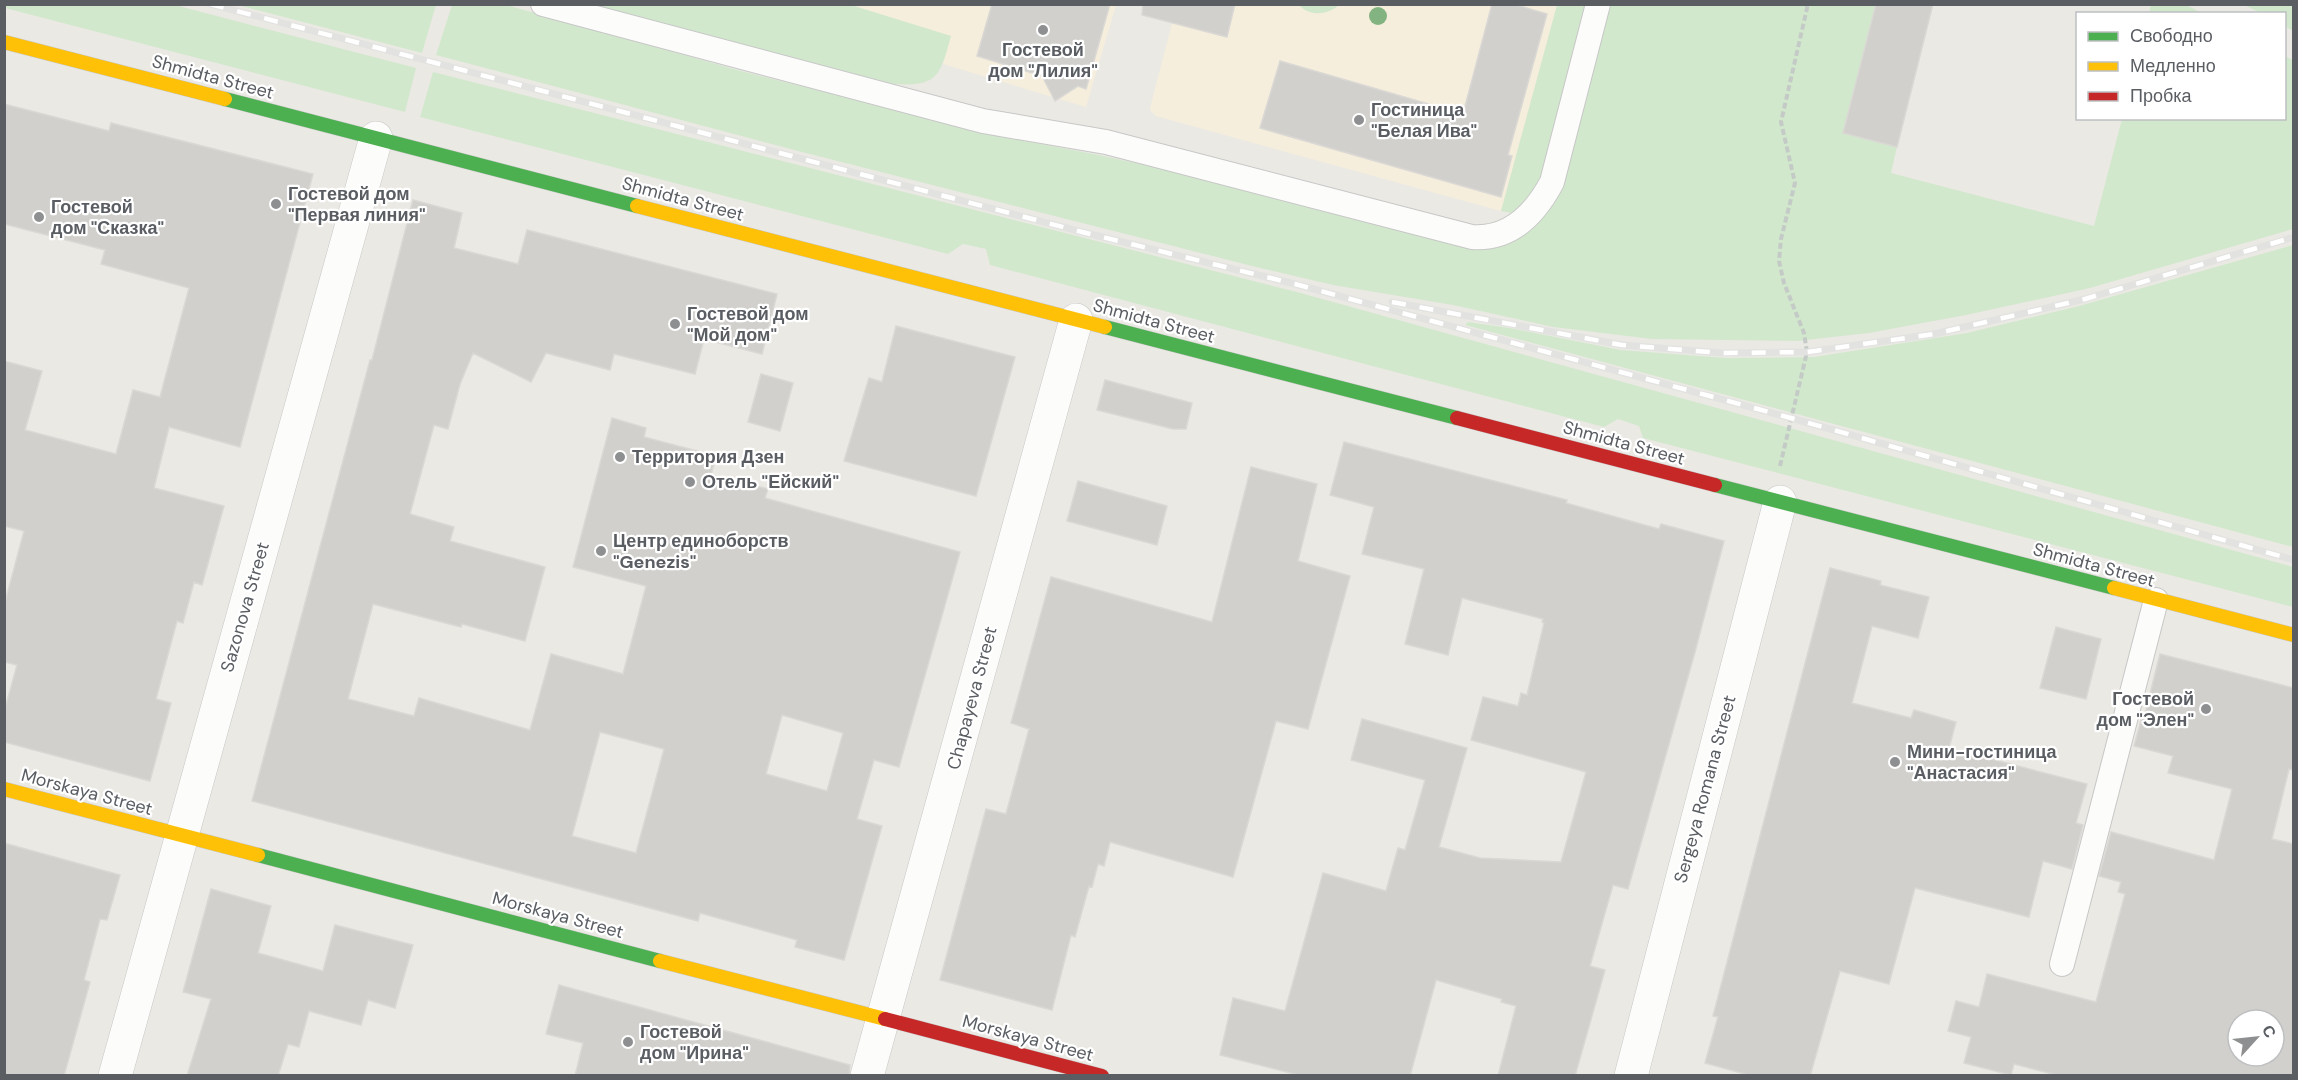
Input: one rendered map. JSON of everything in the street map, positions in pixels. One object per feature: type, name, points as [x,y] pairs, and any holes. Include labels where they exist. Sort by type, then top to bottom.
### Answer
[{"type":"street","name":"Shmidta Street","points":[[4,42],[2294,635]]},
{"type":"street","name":"Sazonova Street","points":[[115,1076],[376,138]]},
{"type":"street","name":"Chapayeva Street","points":[[867,1076],[1076,320]]},
{"type":"street","name":"Sergeya Romana Street","points":[[1631,1076],[1780,502]]},
{"type":"street","name":"Morskaya Street","points":[[4,789],[1102,1076]]},
{"type":"lane","points":[[543,4],[983,121],[1106,142],[1472,237],[1486,238],[1514,228],[1531,214],[1552,182],[1598,4]]},
{"type":"lane","points":[[2062,964],[2157,600]]},
{"type":"path","points":[[1780,468],[1807,352],[1804,333],[1785,284],[1779,261],[1781,239],[1795,183],[1781,122],[1808,4]]},
{"type":"shaded area","points":[[851,5],[1116,5],[1086,107],[943,64],[951,36]]},
{"type":"shaded area","points":[[1177,5],[1557,5],[1501,211],[1156,116],[1150,110],[1151,104]]},
{"type":"green space","points":[[2151,4],[2186,5],[2200,12],[2149,12]]},
{"type":"green space","points":[[4,5],[175,5],[416,68],[405,112],[5,8]]},
{"type":"green space","points":[[238,5],[436,5],[422,53]]},
{"type":"green space","points":[[452,5],[506,5],[741,71],[999,136],[1099,155],[1272,193],[1460,242],[1523,228],[1606,5],[1876,5],[1897,147],[1891,173],[2094,226],[2122,120],[2286,120],[2286,56],[2293,60],[2293,229],[2090,288],[1869,333],[1797,341],[1652,339],[1553,327],[1453,305],[1333,285],[802,152],[436,55]]},
{"type":"green space","points":[[590,5],[851,5],[951,36],[944,60],[935,76],[920,83],[894,84]]},
{"type":"green space","points":[[1299,5],[1339,5],[1324,13],[1314,13]]},
{"type":"green space","points":[[1557,5],[1588,5],[1545,184],[1517,214],[1501,211]]},
{"type":"green space","points":[[2244,5],[2293,5],[2293,31],[2286,27],[2286,12],[2259,12]]},
{"type":"green space","points":[[433,72],[1297,292],[2293,567],[2293,607],[1643,438],[1639,426],[1618,419],[1604,427],[990,265],[986,249],[963,244],[948,254],[420,117]]},
{"type":"green space","points":[[2293,245],[2293,547],[1465,325],[1468,322],[1510,328],[1621,350],[1726,358],[1814,357],[1967,333],[2079,306]]},
{"type":"building","name":"Гостевой дом \"Лилия\"","points":[[992,4],[1110,4],[1086,89],[1078,86],[1055,101],[1042,76],[977,56]]},
{"type":"building","points":[[1143,4],[1235,4],[1227,37],[1142,15]]},
{"type":"building","points":[[1492,4],[1513,4],[1547,14],[1508,155],[1512,156],[1501,197],[1260,128],[1280,61],[1463,114]]},
{"type":"building","points":[[1876,4],[1933,4],[1897,147],[1843,133]]},
{"type":"building","points":[[4,104],[109,131],[111,123],[313,174],[240,447],[169,427],[154,488],[224,506],[202,585],[194,582],[183,623],[177,621],[156,699],[171,703],[150,781],[4,742],[4,712],[17,665],[4,662],[4,606],[24,531],[4,526],[4,361],[42,371],[25,430],[116,454],[133,390],[160,397],[189,288],[101,264],[105,250],[4,224]]},
{"type":"building","points":[[413,200],[462,213],[454,248],[518,264],[527,230],[777,294],[762,354],[704,339],[695,374],[614,354],[610,370],[546,353],[531,382],[473,353],[460,384],[448,429],[434,425],[410,514],[454,527],[450,541],[545,567],[525,641],[373,604],[348,699],[414,716],[419,698],[530,730],[551,654],[623,674],[646,586],[573,567],[612,418],[646,428],[644,437],[716,456],[711,475],[768,489],[765,498],[960,552],[899,767],[874,760],[857,819],[882,826],[844,960],[795,947],[797,940],[700,913],[698,921],[252,801],[370,360],[372,360]],"holes":[[[782,715],[843,733],[827,791],[766,774]],[[600,732],[664,749],[636,853],[572,836]]]},
{"type":"building","points":[[896,326],[1015,357],[976,496],[844,461],[869,378],[882,382]]},
{"type":"building","points":[[761,374],[793,383],[780,431],[748,422]]},
{"type":"building","points":[[1105,380],[1192,403],[1186,429],[1173,429],[1097,410]]},
{"type":"building","points":[[1344,442],[1567,500],[1566,503],[1659,529],[1661,524],[1724,541],[1628,889],[1613,885],[1590,966],[1605,970],[1575,1076],[1498,1076],[1516,1006],[1501,1002],[1502,999],[1436,980],[1410,1076],[1302,1076],[1220,1055],[1233,998],[1285,1011],[1323,873],[1386,891],[1398,848],[1405,850],[1425,780],[1351,760],[1362,719],[1467,748],[1439,847],[1480,858],[1561,862],[1586,772],[1471,740],[1483,697],[1518,706],[1521,693],[1527,695],[1544,623],[1543,619],[1462,598],[1448,655],[1405,644],[1424,569],[1362,554],[1374,507],[1330,495]]},
{"type":"building","points":[[1251,467],[1317,484],[1298,561],[1350,576],[1308,729],[1276,721],[1233,877],[1110,842],[1104,866],[1098,864],[1092,887],[1089,886],[1075,937],[1071,935],[1052,1010],[940,980],[986,809],[1006,814],[1029,729],[1011,723],[1051,577],[1212,622]]},
{"type":"building","points":[[1078,481],[1167,506],[1157,545],[1067,521]]},
{"type":"building","points":[[1830,568],[1881,581],[1880,585],[1929,597],[1918,638],[1872,626],[1852,703],[1911,718],[1914,710],[1956,722],[1949,748],[2087,784],[2076,823],[2083,825],[2072,869],[2043,861],[2029,917],[1915,888],[1889,984],[1840,971],[1810,1076],[1752,1076],[1705,1063],[1718,1017],[1713,1016]]},
{"type":"building","points":[[2056,627],[2101,639],[2086,699],[2040,688]]},
{"type":"building","points":[[2160,654],[2294,688],[2294,770],[2289,769],[2272,839],[2294,844],[2294,1076],[2060,1076],[2014,1064],[2011,1075],[1964,1063],[1971,1037],[1948,1031],[1956,1001],[1979,1007],[1987,974],[2096,1002],[2125,894],[2118,892],[2121,882],[2099,876],[2111,832],[2214,860],[2232,789],[2168,773],[2173,756],[2134,746],[2142,717],[2144,718]]},
{"type":"building","points":[[4,843],[120,875],[107,920],[100,919],[84,980],[90,982],[64,1076],[4,1076]]},
{"type":"building","points":[[211,889],[271,906],[258,953],[323,971],[335,925],[413,945],[395,1008],[368,1000],[361,1025],[309,1011],[299,1047],[288,1044],[278,1076],[187,1076],[211,999],[183,992]]},
{"type":"building","points":[[559,985],[850,1065],[849,1076],[575,1076],[583,1043],[546,1034]]},
{"type":"railway","points":[[210,4],[1082,232],[1295,284],[1791,418],[2294,560]]},
{"type":"railway","points":[[1392,302],[1622,345],[1722,353],[1807,352],[1934,334],[2085,299],[2294,237]]},
{"type":"traffic: fast","points":[[225,99],[637,206]]},
{"type":"traffic: fast","points":[[1105,327],[1457,418]]},
{"type":"traffic: fast","points":[[1715,485],[2114,588]]},
{"type":"traffic: fast","points":[[258,855],[660,961]]},
{"type":"traffic: slow","points":[[4,42],[225,99]]},
{"type":"traffic: slow","points":[[637,206],[1105,327]]},
{"type":"traffic: slow","points":[[2114,588],[2294,635]]},
{"type":"traffic: slow","points":[[4,789],[258,855]]},
{"type":"traffic: slow","points":[[660,961],[885,1019]]},
{"type":"traffic: jam","points":[[1457,418],[1715,485]]},
{"type":"traffic: jam","points":[[885,1019],[1102,1076]]},
{"type":"place","name":"Гостевой дом \"Лилия\"","points":[[1043,30]]},
{"type":"place","name":"Гостиница \"Белая Ива\"","points":[[1359,120]]},
{"type":"place","name":"Гостевой дом \"Первая линия\"","points":[[276,204]]},
{"type":"place","name":"Гостевой дом \"Сказка\"","points":[[39,217]]},
{"type":"place","name":"Гостевой дом \"Мой дом\"","points":[[675,324]]},
{"type":"place","name":"Территория Дзен","points":[[620,457]]},
{"type":"place","name":"Отель \"Ейский\"","points":[[690,482]]},
{"type":"place","name":"Центр единоборств \"Genezis\"","points":[[601,551]]},
{"type":"place","name":"Гостевой дом \"Элен\"","points":[[2206,709]]},
{"type":"place","name":"Мини-гостиница \"Анастасия\"","points":[[1895,762]]},
{"type":"place","name":"Гостевой дом \"Ирина\"","points":[[628,1042]]}]
